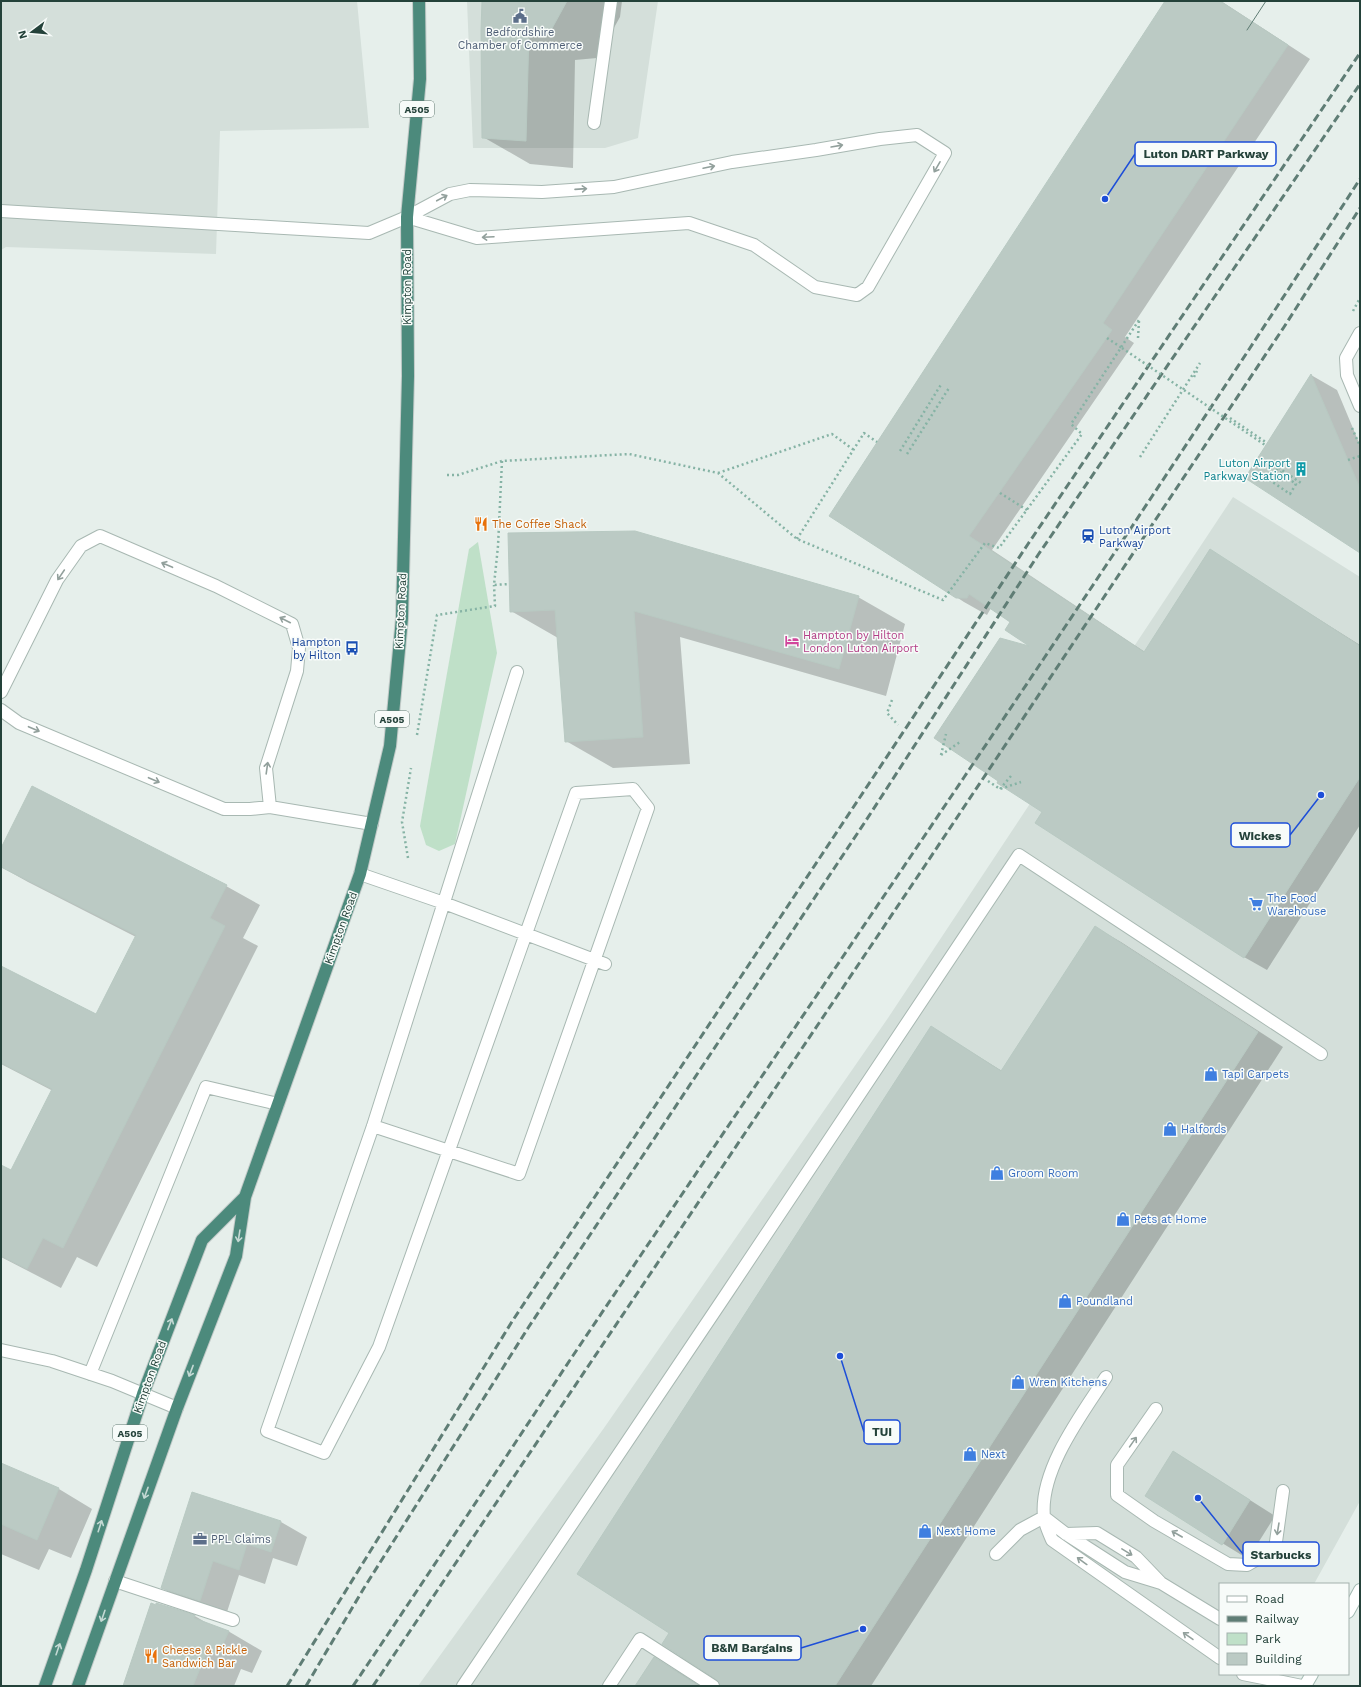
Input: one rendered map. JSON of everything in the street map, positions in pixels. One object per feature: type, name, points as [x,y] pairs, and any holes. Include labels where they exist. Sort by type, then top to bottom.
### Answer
[{"type":"highway","name":"Kimpton Road","points":[[78,1686],[177,1408],[236,1256],[245,1198],[360,874],[390,746],[402,618],[407,384],[407,217],[420,79],[419,1]]},
{"type":"highway","name":"Kimpton Road","points":[[45,1686],[86,1570],[143,1394],[202,1240],[245,1198]]},
{"type":"main road","points":[[594,123],[611,1]]},
{"type":"main road","points":[[1,211],[369,233],[407,217],[450,194],[470,190],[542,192],[614,187],[732,162],[887,138],[917,135],[945,153],[868,287],[857,295],[815,287],[754,245],[689,223],[477,238],[407,217]]},
{"type":"main road","points":[[1360,333],[1346,358],[1347,375],[1360,406]]},
{"type":"main road","points":[[1,692],[57,580],[81,546],[100,536],[216,586],[292,624],[299,648],[297,671],[266,768],[270,807]]},
{"type":"main road","points":[[373,1126],[448,1150],[519,1174],[600,963],[648,808],[633,789],[576,792],[448,1150],[379,1347],[324,1453],[267,1431],[373,1126],[517,672]]},
{"type":"main road","points":[[1,710],[19,723],[224,809],[270,807],[372,824]]},
{"type":"main road","points":[[463,1686],[723,1300],[1019,855],[1321,1054]]},
{"type":"main road","points":[[360,874],[444,903],[600,963]]},
{"type":"main road","points":[[90,1374],[206,1087],[278,1104]]},
{"type":"main road","points":[[1,1350],[52,1361],[90,1374],[177,1408]]},
{"type":"main road","points":[[1106,1377],[1081,1415],[1055,1462],[1045,1493],[1044,1517],[1052,1540],[1219,1657]]},
{"type":"main road","points":[[1156,1409],[1117,1465],[1117,1495],[1154,1521],[1228,1564],[1247,1565],[1275,1548],[1283,1490]]},
{"type":"main road","points":[[1044,1517],[1066,1534],[1125,1572],[1161,1583],[1219,1618]]},
{"type":"main road","points":[[996,1554],[1020,1530],[1044,1517]]},
{"type":"main road","points":[[1066,1534],[1097,1533],[1136,1557],[1161,1583]]},
{"type":"main road","points":[[115,1581],[233,1620]]},
{"type":"main road","points":[[1349,1610],[1360,1590]]},
{"type":"main road","points":[[609,1686],[640,1639],[712,1686]]},
{"type":"main road","points":[[1248,1675],[1304,1686]]},
{"type":"main road","points":[[1293,1675],[1304,1686]]},
{"type":"main road","points":[[1304,1686],[1311,1675]]},
{"type":"path","points":[[447,476],[458,475],[502,461],[629,454],[718,473],[797,539],[943,600],[985,543],[999,548],[1082,434],[1071,424],[1139,320],[1138,338]]},
{"type":"path","points":[[1107,338],[1266,444],[1230,418]]},
{"type":"path","points":[[1140,457],[1200,363],[1194,377]]},
{"type":"path","points":[[900,451],[942,383]]},
{"type":"path","points":[[907,454],[949,388]]},
{"type":"path","points":[[797,539],[864,433],[877,442]]},
{"type":"path","points":[[718,473],[832,434],[854,450]]},
{"type":"path","points":[[1348,460],[1360,456]]},
{"type":"path","points":[[416,738],[437,615],[495,606],[494,585],[498,546],[502,461]]},
{"type":"path","points":[[1261,474],[1290,494],[1296,484],[1265,461]]},
{"type":"path","points":[[1270,462],[1301,484]]},
{"type":"path","points":[[1000,493],[1027,510]]},
{"type":"path","points":[[494,585],[509,584]]},
{"type":"path","points":[[892,700],[887,713],[898,725]]},
{"type":"path","points":[[946,734],[941,755],[960,742]]},
{"type":"path","points":[[408,858],[402,822],[412,761]]},
{"type":"path","points":[[1000,789],[1011,776]]},
{"type":"path","points":[[988,781],[1000,789]]},
{"type":"path","points":[[1000,789],[1021,782]]},
{"type":"shaded area","points":[[1,1],[357,1],[369,128],[220,131],[216,254],[6,247],[1,250]]},
{"type":"shaded area","points":[[467,1],[658,1],[638,138],[605,148],[473,148]]},
{"type":"shaded area","points":[[1233,497],[1360,577],[1360,1501],[1315,1583],[1219,1583],[1219,1675],[1264,1675],[1258,1686],[418,1686],[604,1428],[888,1018]]},
{"type":"green space","points":[[478,542],[497,653],[455,844],[439,851],[426,845],[420,826],[469,549]]},
{"type":"building","points":[[482,1],[567,1],[550,32],[529,33],[526,141],[482,138]]},
{"type":"building","points":[[1165,1],[1220,1],[1288,45],[1103,323],[1112,330],[969,536],[1144,652],[1210,549],[1360,646],[1360,777],[1244,958],[1035,823],[1042,812],[997,783],[998,781],[934,738],[1000,638],[1029,646],[1005,630],[1010,622],[969,594],[967,598],[956,598],[829,516]]},
{"type":"building","name":"Luton Airport Parkway Station","points":[[1311,374],[1360,488],[1360,553],[1245,478]]},
{"type":"building","name":"Hampton by Hilton London Luton Airport","points":[[635,531],[859,596],[839,669],[634,611],[643,737],[565,742],[555,610],[510,612],[508,533]]},
{"type":"building","points":[[32,786],[227,885],[210,918],[225,926],[63,1248],[43,1238],[27,1269],[1,1256],[1,1165],[11,1170],[52,1089],[1,1063],[1,966],[96,1014],[136,935],[1,867],[1,848]]},
{"type":"building","points":[[1095,926],[1258,1032],[835,1686],[720,1686],[717,1680],[662,1644],[669,1633],[577,1574],[931,1026],[1001,1071]]},
{"type":"building","points":[[1173,1451],[1250,1500],[1222,1545],[1145,1496]]},
{"type":"building","points":[[1,1463],[59,1488],[37,1540],[1,1524]]},
{"type":"building","points":[[192,1492],[281,1521],[271,1552],[247,1544],[239,1570],[213,1561],[200,1601],[161,1588]]},
{"type":"building","points":[[151,1603],[156,1605],[156,1603],[195,1615],[194,1618],[229,1631],[218,1655],[207,1651],[193,1686],[123,1686]]},
{"type":"building","points":[[654,1657],[699,1686],[635,1686]]},
{"type":"tram line","points":[[1247,30],[1266,1]]},
{"type":"railway","points":[[287,1686],[513,1320],[1028,544],[1360,53]]},
{"type":"railway","points":[[306,1686],[364,1588],[528,1328],[865,822],[1038,555],[1360,84]]},
{"type":"railway","points":[[353,1686],[570,1360],[1067,624],[1360,179]]},
{"type":"railway","points":[[373,1686],[926,864],[1284,327],[1360,208]]},
{"type":"place","name":"Bedfordshire Chamber of Commerce","points":[[520,16]]},
{"type":"place","name":"Luton DART Parkway","points":[[1105,199]]},
{"type":"place","name":"Luton Airport Parkway Station","points":[[1301,469]]},
{"type":"place","name":"The Coffee Shack","points":[[481,524]]},
{"type":"place","name":"Luton Airport Parkway","points":[[1088,536]]},
{"type":"place","name":"Hampton by Hilton London Luton Airport","points":[[792,641]]},
{"type":"place","name":"Hampton by Hilton","points":[[352,648]]},
{"type":"place","name":"Wickes","points":[[1321,795]]},
{"type":"place","name":"The Food Warehouse","points":[[1256,904]]},
{"type":"place","name":"Tapi Carpets","points":[[1211,1074]]},
{"type":"place","name":"Halfords","points":[[1170,1129]]},
{"type":"place","name":"Groom Room","points":[[997,1173]]},
{"type":"place","name":"Pets at Home","points":[[1123,1219]]},
{"type":"place","name":"Poundland","points":[[1065,1301]]},
{"type":"place","name":"TUI","points":[[840,1356]]},
{"type":"place","name":"Wren Kitchens","points":[[1018,1382]]},
{"type":"place","name":"Next","points":[[970,1454]]},
{"type":"place","name":"Starbucks","points":[[1198,1498]]},
{"type":"place","name":"Next Home","points":[[925,1531]]},
{"type":"place","name":"PPL Claims","points":[[200,1539]]},
{"type":"place","name":"B&M Bargains","points":[[863,1629]]},
{"type":"place","name":"Cheese & Pickle Sandwich Bar","points":[[151,1656]]}]
